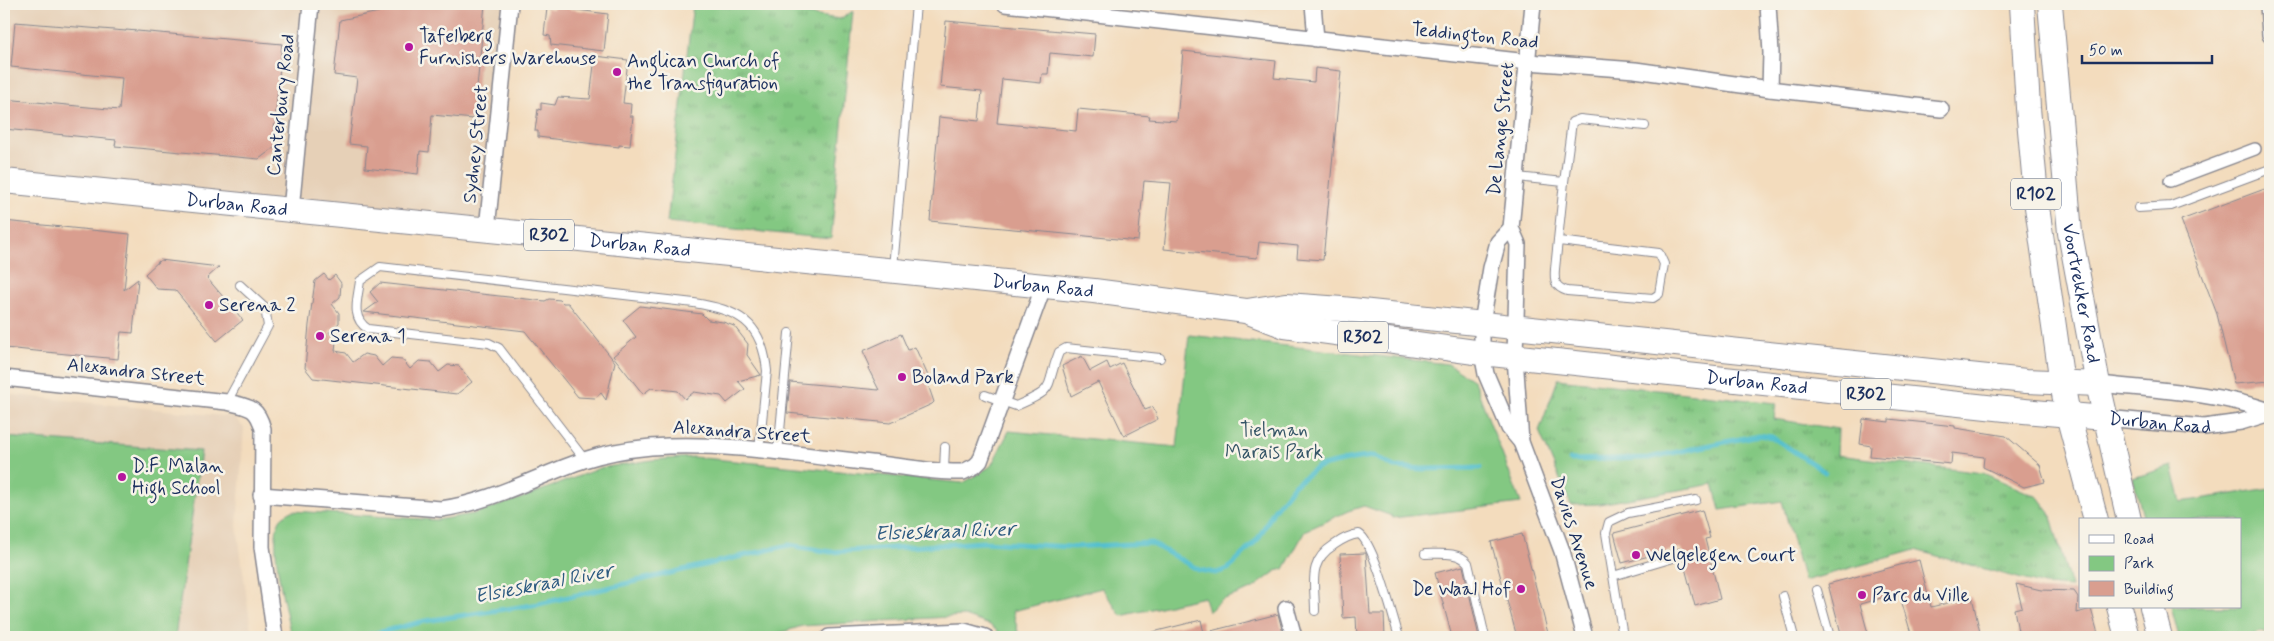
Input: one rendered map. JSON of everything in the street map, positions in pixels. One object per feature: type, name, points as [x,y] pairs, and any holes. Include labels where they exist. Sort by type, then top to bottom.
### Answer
[{"type":"main road","name":"Voortrekker Road","points":[[2022,4],[2028,108],[2038,207],[2062,383],[2068,415],[2095,518]]},
{"type":"main road","name":"Voortrekker Road","points":[[2050,4],[2070,233],[2105,418],[2128,514]]},
{"type":"main road","name":"Durban Road","points":[[4,181],[1044,285],[1246,311],[1284,326],[1482,353],[2105,418]]},
{"type":"main road","name":"Durban Road","points":[[1246,311],[1286,305],[1482,322],[2062,383],[2098,384]]},
{"type":"main road","points":[[2119,608],[2127,637]]},
{"type":"main road","points":[[2152,608],[2160,637]]},
{"type":"street","name":"Canterbury Road","points":[[291,210],[308,4]]},
{"type":"street","name":"Sydney Street","points":[[488,229],[510,4]]},
{"type":"street","name":"Teddington Road","points":[[1005,4],[1073,7],[1316,39],[1528,62],[1635,70],[1770,89],[1941,109]]},
{"type":"street","points":[[1313,4],[1316,39]]},
{"type":"street","name":"De Lange Street","points":[[1515,357],[1518,244],[1511,228],[1533,4]]},
{"type":"street","points":[[1768,4],[1771,53],[1770,89]]},
{"type":"street","points":[[2268,4],[2270,35]]},
{"type":"street","points":[[2170,181],[2255,149]]},
{"type":"street","name":"De Lange Street","points":[[1482,353],[1482,322],[1486,292],[1498,242],[1511,228]]},
{"type":"street","name":"Alexandra Street","points":[[4,378],[227,402],[252,408],[260,416],[263,429],[261,495],[442,509],[459,506],[493,495],[585,460],[633,449],[667,446],[701,446],[759,451],[963,472],[980,461],[1044,285]]},
{"type":"street","name":"Davies Avenue","points":[[1482,353],[1486,374],[1509,428],[1521,442]]},
{"type":"street","name":"Davies Avenue","points":[[1515,357],[1521,442],[1562,551],[1585,637]]},
{"type":"street","name":"Durban Road","points":[[2098,384],[2215,396],[2244,402],[2270,412]]},
{"type":"street","name":"Durban Road","points":[[2105,418],[2204,427],[2241,422],[2270,412]]},
{"type":"street","points":[[261,495],[262,547],[275,637]]},
{"type":"street","points":[[1286,608],[1294,637]]},
{"type":"street","points":[[828,637],[964,631],[985,637]]},
{"type":"lane","points":[[893,269],[916,4]]},
{"type":"lane","points":[[1559,241],[1659,253],[1664,264],[1659,294],[1653,298],[1567,291],[1560,289],[1554,282],[1572,122],[1580,119],[1644,126]]},
{"type":"lane","points":[[2138,208],[2171,206],[2270,168]]},
{"type":"lane","points":[[1517,177],[1564,182]]},
{"type":"lane","points":[[585,460],[500,348],[489,343],[368,329],[363,326],[357,316],[360,281],[380,267],[694,304],[723,308],[733,312],[743,318],[756,335],[766,362],[767,371],[759,451]]},
{"type":"lane","points":[[227,402],[268,326],[265,308],[240,284]]},
{"type":"lane","points":[[778,453],[789,333]]},
{"type":"lane","points":[[985,395],[1016,406],[1043,394],[1049,385],[1059,352],[1066,348],[1160,358]]},
{"type":"lane","points":[[944,447],[944,471]]},
{"type":"lane","points":[[1623,637],[1606,526],[1612,518],[1628,512],[1696,500]]},
{"type":"lane","points":[[1316,611],[1314,568],[1317,561],[1324,551],[1339,541],[1359,534],[1364,537],[1378,568],[1399,637]]},
{"type":"lane","points":[[1425,554],[1457,555],[1468,563],[1486,637]]},
{"type":"lane","points":[[1613,576],[1680,556]]},
{"type":"lane","points":[[1817,590],[1830,637]]},
{"type":"lane","points":[[1783,596],[1794,637]]},
{"type":"shaded area","points":[[4,4],[285,4],[313,6],[313,4],[507,4],[485,226],[4,180]]},
{"type":"shaded area","name":"D.F. Malan High School","points":[[4,394],[234,417],[244,428],[237,526],[252,637],[4,637]]},
{"type":"green space","points":[[693,4],[732,4],[840,19],[853,11],[831,239],[667,222]]},
{"type":"green space","name":"Tielman Marais Park","points":[[1189,335],[1448,364],[1474,381],[1521,503],[1393,518],[1364,506],[1348,511],[1305,531],[1284,569],[1276,571],[1252,589],[1222,600],[1208,612],[1204,597],[1121,616],[1102,588],[1013,611],[1018,632],[1003,636],[990,625],[964,616],[802,626],[767,637],[291,637],[279,577],[276,543],[280,520],[292,511],[437,520],[473,514],[519,499],[600,468],[652,460],[693,457],[963,483],[991,466],[1009,431],[1177,447]]},
{"type":"green space","points":[[1558,379],[1776,403],[1774,419],[1838,429],[1837,455],[1983,473],[2038,497],[2050,513],[2071,587],[2044,585],[1915,550],[1804,581],[1782,501],[1720,510],[1713,484],[1599,504],[1571,505],[1539,431]]},
{"type":"green space","name":"D.F. Malan High School","points":[[4,437],[201,451],[175,637],[4,636]]},
{"type":"green space","points":[[2172,466],[2181,502],[2270,488],[2270,635],[2262,632],[2244,637],[2179,637],[2171,608],[2242,608],[2242,518],[2143,518],[2133,478]]},
{"type":"building","name":"Tafelberg Furnishers Warehouse","points":[[380,4],[485,4],[474,119],[432,115],[429,152],[420,151],[418,174],[365,168],[367,146],[349,144],[357,78],[334,75],[340,20],[379,12]]},
{"type":"building","points":[[554,4],[569,4],[569,9],[608,14],[604,51],[551,45],[550,36],[544,35],[547,8],[553,9]]},
{"type":"building","points":[[946,21],[1095,34],[1093,57],[1050,53],[1048,74],[1042,74],[1041,83],[1002,79],[997,123],[1076,131],[1078,109],[1150,116],[1149,119],[1177,121],[1183,51],[1276,61],[1274,78],[1314,82],[1315,68],[1341,71],[1323,260],[1297,258],[1298,246],[1259,242],[1257,258],[1164,249],[1171,183],[1144,181],[1138,241],[930,221],[939,117],[979,121],[982,91],[940,87]]},
{"type":"building","points":[[15,22],[282,44],[274,132],[276,133],[275,147],[259,159],[115,146],[116,140],[4,129],[5,99],[119,110],[122,78],[11,67]]},
{"type":"building","name":"Anglican Church of the Transfiguration","points":[[595,56],[628,60],[623,103],[631,104],[630,116],[633,116],[630,146],[619,145],[619,147],[538,137],[538,131],[535,131],[538,109],[541,110],[541,103],[555,105],[558,97],[590,99]]},
{"type":"building","points":[[2270,187],[2270,381],[2234,384],[2217,314],[2181,220]]},
{"type":"building","points":[[4,221],[130,234],[124,290],[138,279],[133,333],[121,332],[118,359],[5,348],[7,318],[4,318]]},
{"type":"building","name":"Serena 2","points":[[160,260],[219,267],[207,278],[243,320],[217,341],[175,290],[157,289],[145,274]]},
{"type":"building","name":"Serena 1","points":[[324,274],[329,280],[335,275],[341,283],[340,297],[332,304],[339,313],[339,323],[329,332],[336,341],[335,351],[346,353],[353,362],[364,354],[374,356],[382,366],[391,358],[402,359],[410,369],[419,361],[431,362],[439,372],[448,365],[459,366],[472,382],[457,394],[313,378],[305,368],[309,325],[315,281]]},
{"type":"building","points":[[380,283],[545,301],[549,299],[560,300],[563,303],[568,303],[615,362],[606,400],[601,393],[595,398],[578,397],[525,331],[364,312],[378,302],[370,292]]},
{"type":"building","points":[[640,306],[702,314],[708,320],[734,326],[748,344],[747,355],[761,375],[738,381],[745,389],[727,403],[721,396],[694,392],[685,399],[678,391],[651,388],[643,394],[613,356],[636,337],[623,320]]},
{"type":"building","points":[[901,334],[908,350],[915,347],[929,378],[926,379],[934,402],[932,404],[890,423],[787,413],[790,382],[879,390],[868,368],[870,366],[863,351]]},
{"type":"building","points":[[1082,356],[1090,371],[1107,362],[1110,369],[1122,363],[1145,410],[1153,407],[1158,419],[1124,436],[1098,382],[1071,396],[1062,366]]},
{"type":"building","points":[[1863,419],[1889,422],[1889,419],[1955,426],[1955,428],[2006,436],[2040,465],[2045,482],[2024,487],[1983,467],[1984,457],[1952,453],[1951,464],[1870,456],[1871,446],[1860,444]]},
{"type":"building","name":"Welgelegen Court","points":[[1702,510],[1710,538],[1705,539],[1720,599],[1695,606],[1683,560],[1685,555],[1680,548],[1622,563],[1614,533]]},
{"type":"building","name":"De Waal Hof","points":[[1522,534],[1549,637],[1517,637],[1491,542]]},
{"type":"building","points":[[1366,553],[1370,614],[1384,614],[1385,637],[1357,637],[1356,617],[1343,618],[1340,554]]},
{"type":"building","points":[[1919,560],[1931,607],[1972,597],[1981,637],[1937,637],[1936,633],[1912,637],[1899,593],[1860,604],[1869,637],[1842,637],[1828,584]]},
{"type":"building","points":[[1463,566],[1479,637],[1452,637],[1435,573]]},
{"type":"building","points":[[2016,584],[2041,590],[2074,591],[2078,597],[2077,613],[2091,609],[2099,637],[2019,637],[2014,609],[2022,607]]},
{"type":"building","points":[[1278,614],[1284,637],[1207,637],[1207,632]]},
{"type":"building","points":[[1201,620],[1205,637],[1154,637],[1153,632]]},
{"type":"waterway","name":"Elsieskraal River","points":[[1570,460],[1648,458],[1759,435],[1772,437],[1825,472]]},
{"type":"waterway","name":"Elsieskraal River","points":[[361,637],[425,621],[539,604],[789,545],[831,552],[984,542],[1072,547],[1151,543],[1199,570],[1216,573],[1228,569],[1258,539],[1274,510],[1295,484],[1318,467],[1374,456],[1394,467],[1423,469],[1480,468]]},
{"type":"place","name":"Tafelberg Furnishers Warehouse","points":[[409,47]]},
{"type":"place","name":"Anglican Church of the Transfiguration","points":[[617,72]]},
{"type":"place","name":"Serena 2","points":[[209,305]]},
{"type":"place","name":"Serena 1","points":[[320,336]]},
{"type":"place","name":"Boland Park","points":[[902,377]]},
{"type":"place","name":"D.F. Malan High School","points":[[122,477]]},
{"type":"place","name":"Welgelegen Court","points":[[1636,555]]},
{"type":"place","name":"De Waal Hof","points":[[1521,589]]},
{"type":"place","name":"Parc du Ville","points":[[1862,595]]}]
